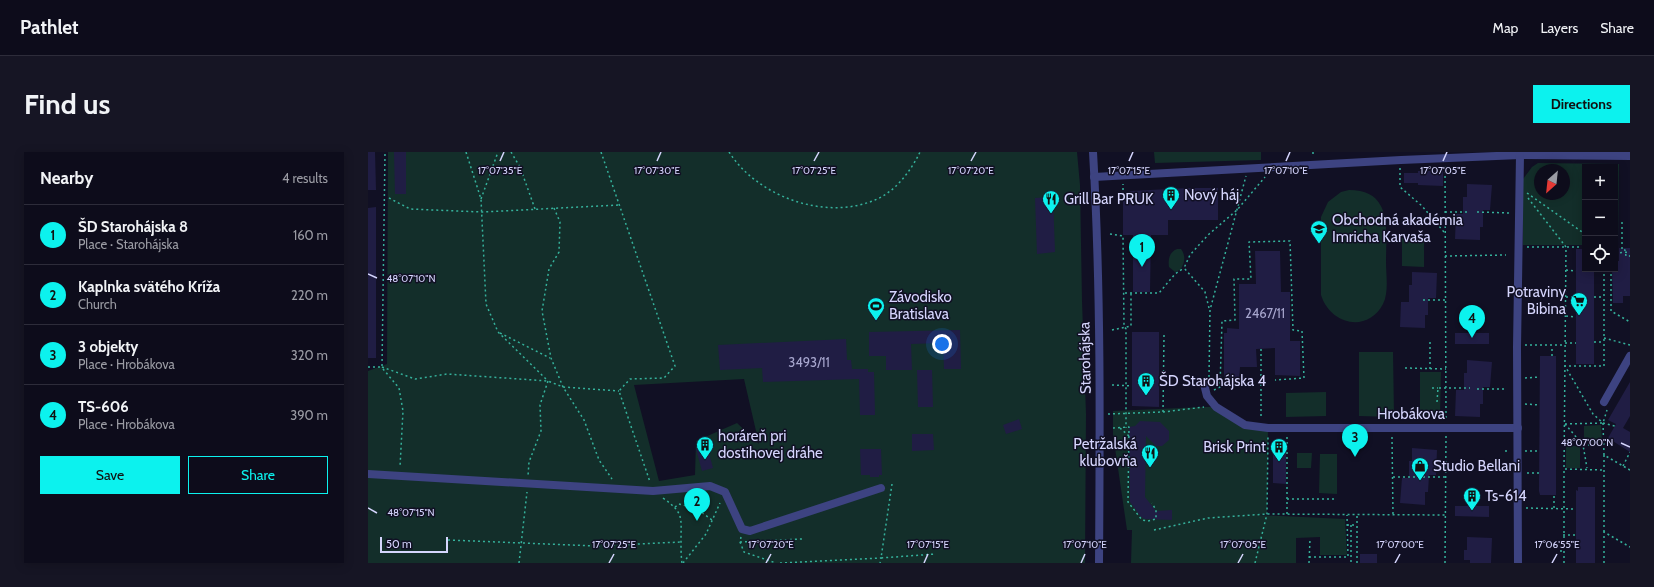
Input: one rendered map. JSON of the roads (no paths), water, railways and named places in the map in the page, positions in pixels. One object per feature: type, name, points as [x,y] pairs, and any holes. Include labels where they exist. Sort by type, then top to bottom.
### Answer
[{"type":"street","name":"Starohájska","points":[[1093,152],[1100,422],[1099,563]]},
{"type":"street","points":[[1094,177],[1401,160],[1520,156],[1630,156]]},
{"type":"street","points":[[1518,563],[1520,156]]},
{"type":"street","points":[[1604,402],[1630,356]]},
{"type":"street","name":"Hrobákova","points":[[1208,383],[1210,393],[1216,407],[1245,425],[1264,427],[1518,428]]},
{"type":"street","points":[[368,474],[654,491],[710,486],[725,492],[742,529],[750,531],[881,488]]},
{"type":"place","name":"Nový háj","points":[[1171,210]]},
{"type":"place","name":"Grill Bar PRUK","points":[[1051,214]]},
{"type":"place","name":"Obchodná akadémia Imricha Karvaša","points":[[1319,244]]},
{"type":"place","name":"ŠD Starohájska 8","points":[[1142,267]]},
{"type":"place","name":"Potraviny Bibina","points":[[1579,316]]},
{"type":"place","name":"Závodisko Bratislava","points":[[876,321]]},
{"type":"place","name":"TS-606","points":[[1472,338]]},
{"type":"place","name":"ŠD Starohájska 4","points":[[1146,396]]},
{"type":"place","name":"3 objekty","points":[[1355,457]]},
{"type":"place","name":"horáreň pri dostihovej dráhe","points":[[705,460]]},
{"type":"place","name":"Brisk Print","points":[[1279,462]]},
{"type":"place","name":"Petržalská klubovňa","points":[[1150,468]]},
{"type":"place","name":"Studio Bellani","points":[[1420,481]]},
{"type":"place","name":"Ts-614","points":[[1472,511]]},
{"type":"place","name":"Kaplnka svätého Kríža","points":[[697,521]]}]
